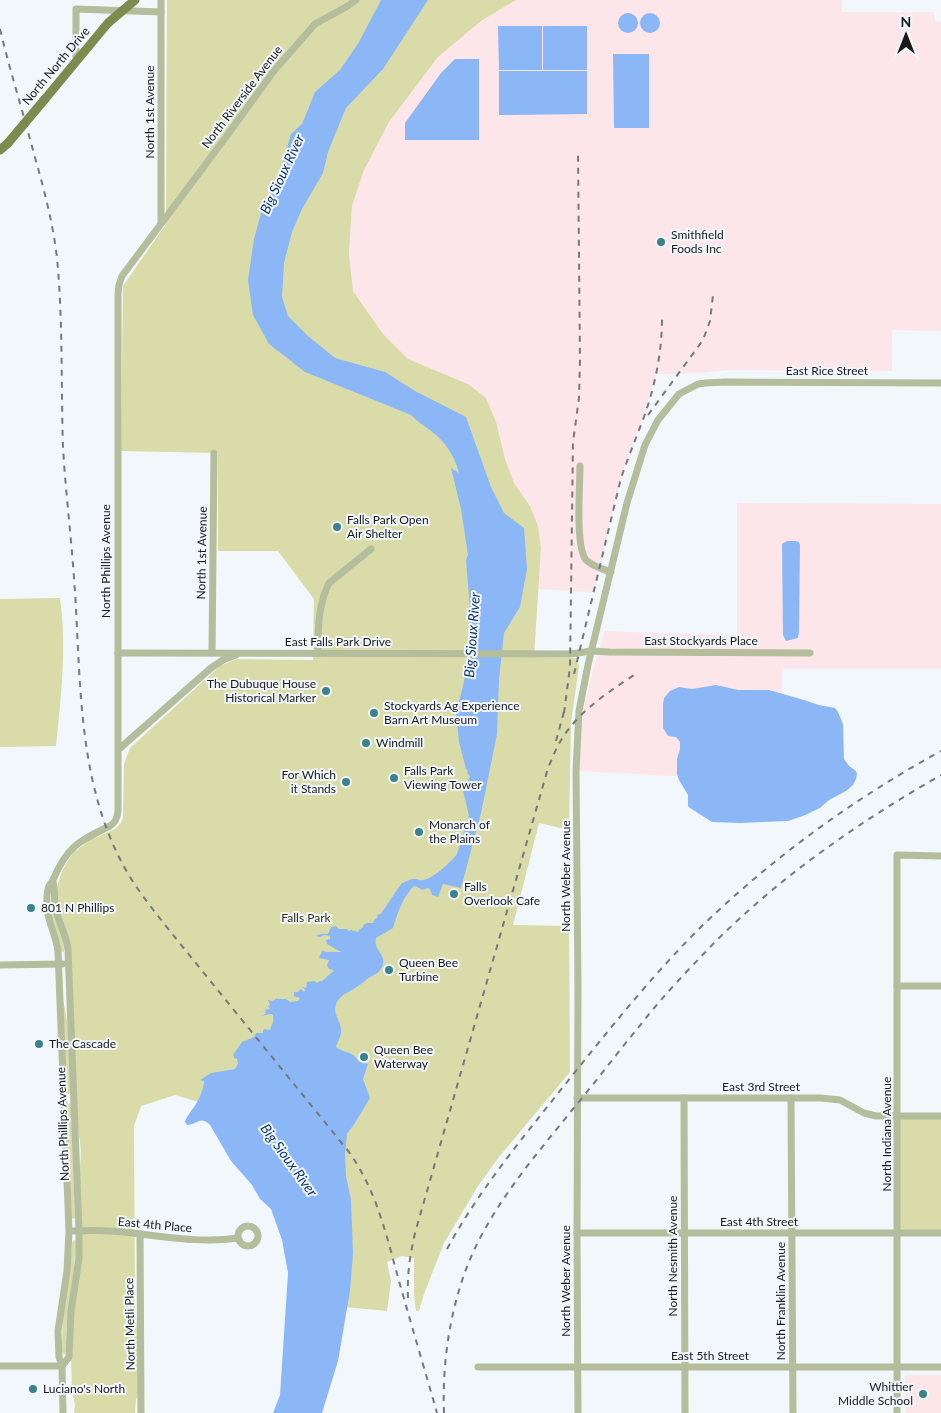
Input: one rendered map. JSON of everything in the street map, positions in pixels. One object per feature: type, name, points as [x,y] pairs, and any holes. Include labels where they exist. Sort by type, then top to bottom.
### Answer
[{"type":"main road","name":"North North Drive","points":[[0,150],[8,143],[108,23],[134,0]]},
{"type":"street","name":"North 1st Avenue","points":[[161,0],[161,224]]},
{"type":"street","name":"North Riverside Avenue","points":[[161,224],[273,72],[301,38],[315,24],[356,0]]},
{"type":"street","points":[[76,61],[76,9],[161,12]]},
{"type":"street","name":"North Phillips Avenue","points":[[63,1413],[62,1366],[59,1357],[58,1331],[67,1271],[69,1231],[59,964],[57,944],[47,909],[48,887],[60,864],[72,848],[87,837],[110,826],[117,818],[119,749],[118,294],[122,276],[161,224]]},
{"type":"street","name":"East Rice Street","points":[[713,382],[941,383]]},
{"type":"street","name":"North Weber Avenue","points":[[578,1413],[576,752],[579,710],[632,483],[646,445],[666,409],[680,394],[698,384],[713,382]]},
{"type":"street","name":"North 1st Avenue","points":[[212,653],[214,453]]},
{"type":"street","points":[[580,466],[582,549],[586,559],[591,563],[611,572]]},
{"type":"street","points":[[318,653],[318,621],[321,605],[329,583],[371,549]]},
{"type":"street","name":"East Falls Park Drive","points":[[119,749],[210,668],[223,660],[241,653],[516,654],[592,651]]},
{"type":"street","name":"East Stockyards Place","points":[[592,651],[810,653]]},
{"type":"street","points":[[118,653],[241,653]]},
{"type":"street","name":"North Indiana Avenue","points":[[898,1413],[897,855],[941,856]]},
{"type":"street","name":"North Phillips Avenue","points":[[52,882],[55,888],[56,910],[67,941],[79,1231],[79,1258],[71,1311],[68,1357],[62,1366]]},
{"type":"street","points":[[0,965],[68,964]]},
{"type":"street","points":[[897,986],[941,986]]},
{"type":"street","name":"East 3rd Street","points":[[577,1098],[834,1099],[869,1114],[881,1116],[941,1116]]},
{"type":"street","name":"North Nesmith Avenue","points":[[684,1098],[685,1413]]},
{"type":"street","name":"North Franklin Avenue","points":[[791,1098],[793,1413]]},
{"type":"street","name":"East 4th Place","points":[[69,1231],[140,1234],[179,1239],[223,1241],[238,1238]]},
{"type":"street","name":"East 4th Street","points":[[577,1234],[941,1233]]},
{"type":"street","name":"North Metli Place","points":[[140,1234],[141,1413]]},
{"type":"street","points":[[0,1366],[62,1366]]},
{"type":"street","name":"East 5th Street","points":[[478,1367],[941,1367]]},
{"type":"shaded area","points":[[516,0],[842,0],[842,12],[934,12],[935,21],[941,22],[941,331],[892,330],[892,371],[727,370],[656,374],[644,416],[621,478],[594,592],[538,589],[541,548],[530,506],[514,483],[505,459],[468,384],[408,359],[383,334],[353,291],[349,253],[352,206],[364,170],[389,122],[438,57],[481,21]]},
{"type":"shaded area","points":[[737,503],[941,504],[941,669],[782,669],[782,698],[730,779],[578,771],[584,707],[605,631],[737,636]]},
{"type":"shaded area","name":"Whittier Middle School","points":[[905,1375],[941,1375],[941,1413],[906,1413]]},
{"type":"green space","name":"Falls Park","points":[[167,0],[516,0],[481,21],[438,57],[389,122],[364,170],[352,206],[349,253],[353,291],[383,334],[408,359],[468,384],[486,398],[496,422],[505,459],[514,483],[530,506],[538,526],[541,548],[534,657],[576,658],[579,666],[571,723],[569,830],[539,823],[513,925],[569,926],[570,1072],[499,1157],[478,1186],[444,1243],[419,1311],[416,1311],[414,1295],[414,1258],[402,1256],[387,1262],[391,1281],[387,1311],[302,1303],[296,1239],[222,1109],[175,1095],[141,1106],[134,1126],[135,1303],[138,1342],[138,1396],[135,1413],[74,1413],[71,1355],[81,1149],[77,1124],[70,945],[57,904],[58,883],[63,869],[73,853],[90,840],[115,829],[121,823],[123,817],[124,764],[130,748],[220,666],[237,659],[313,660],[314,599],[278,551],[218,551],[218,453],[121,451],[123,286],[166,224]]},
{"type":"green space","points":[[60,598],[63,654],[56,746],[0,747],[0,599]]},
{"type":"green space","points":[[51,902],[63,940],[64,952],[60,951],[52,920]]},
{"type":"green space","points":[[63,999],[68,1025],[71,1094],[66,1094]]},
{"type":"green space","points":[[71,1103],[74,1219],[72,1218],[67,1104]]},
{"type":"green space","points":[[898,1116],[941,1116],[941,1233],[898,1233]]},
{"type":"green space","points":[[74,1240],[76,1241],[74,1269],[67,1319],[66,1352],[63,1354],[63,1314],[72,1243]]},
{"type":"water","points":[[381,0],[428,0],[383,69],[346,108],[328,152],[323,173],[302,209],[292,232],[284,263],[282,297],[288,316],[308,336],[335,358],[385,372],[415,391],[466,417],[491,487],[504,513],[524,528],[527,569],[520,607],[504,633],[499,679],[497,734],[481,813],[461,888],[443,884],[438,897],[432,895],[430,889],[427,888],[423,890],[415,886],[411,889],[401,905],[393,928],[376,938],[377,947],[383,959],[381,969],[341,997],[335,1006],[341,1028],[336,1047],[354,1055],[358,1061],[368,1064],[363,1079],[370,1098],[347,1134],[346,1176],[351,1200],[353,1253],[350,1291],[338,1361],[322,1413],[273,1413],[280,1395],[288,1273],[282,1240],[271,1209],[260,1199],[252,1185],[231,1161],[210,1125],[207,1122],[201,1121],[187,1125],[185,1120],[196,1105],[204,1085],[204,1081],[200,1080],[211,1073],[235,1069],[238,1064],[237,1058],[235,1059],[233,1055],[242,1042],[254,1037],[256,1033],[263,1033],[265,1029],[270,1030],[273,1023],[273,1015],[260,1016],[265,1014],[266,1011],[264,1010],[270,1009],[268,1000],[272,1001],[277,998],[286,999],[290,1002],[298,1001],[300,998],[294,996],[294,992],[298,992],[301,989],[304,992],[305,989],[300,986],[306,988],[307,982],[335,983],[336,973],[329,969],[327,965],[329,960],[319,958],[322,951],[341,952],[327,944],[326,940],[330,939],[330,936],[316,936],[328,934],[331,927],[336,926],[339,929],[358,932],[363,925],[373,923],[378,914],[388,915],[392,913],[398,900],[397,898],[403,890],[401,884],[412,879],[427,879],[446,866],[457,854],[469,816],[462,786],[464,782],[468,781],[470,776],[467,773],[459,742],[456,715],[465,677],[469,669],[470,608],[466,560],[468,555],[461,509],[451,468],[459,473],[454,460],[440,439],[411,415],[305,372],[269,344],[253,315],[248,280],[254,239],[261,213],[278,178],[291,134],[302,124],[315,92],[340,70],[359,42]]},
{"type":"water","points":[[628,13],[635,16],[638,23],[635,30],[628,33],[621,30],[618,23],[621,16]]},
{"type":"water","points":[[650,13],[657,16],[660,23],[657,30],[650,33],[643,30],[640,23],[643,16]]},
{"type":"water","points":[[498,26],[542,26],[542,70],[499,70]]},
{"type":"water","points":[[543,26],[587,26],[587,70],[543,70]]},
{"type":"water","points":[[613,54],[649,54],[649,128],[614,128]]},
{"type":"water","points":[[455,59],[479,59],[479,140],[405,140],[405,123],[441,73]]},
{"type":"water","points":[[499,71],[587,71],[587,114],[499,115]]},
{"type":"water","points":[[787,541],[796,541],[800,545],[798,638],[786,641],[783,635],[782,544]]},
{"type":"water","points":[[716,685],[738,690],[769,690],[835,708],[843,724],[844,759],[857,774],[853,785],[820,808],[788,821],[712,822],[690,808],[688,806],[688,795],[677,774],[680,742],[676,737],[668,736],[663,728],[664,698],[670,691],[679,687],[692,689]]},
{"type":"waterway","name":"Big Sioux River","points":[[379,926],[405,888]]},
{"type":"waterway","name":"Big Sioux River","points":[[318,992],[347,966]]},
{"type":"railway","points":[[0,29],[45,193],[57,258],[61,329],[63,448],[74,574],[81,700],[85,736],[99,806],[111,839],[127,872],[140,893],[349,1152],[360,1169],[382,1221],[437,1413]]},
{"type":"railway","points":[[564,713],[570,667],[573,442],[579,398],[580,360],[578,153]]},
{"type":"railway","points":[[648,415],[703,340],[710,321],[713,295]]},
{"type":"railway","points":[[574,674],[621,478],[644,417],[655,381],[661,344],[662,319]]},
{"type":"railway","points":[[408,1298],[409,1265],[415,1233],[548,768],[562,739],[575,721],[600,698],[637,673]]},
{"type":"railway","points":[[556,741],[565,708]]},
{"type":"railway","points":[[447,1249],[473,1206],[532,1126],[631,1003],[704,924],[759,875],[847,808],[941,751]]},
{"type":"railway","points":[[444,1413],[444,1375],[448,1337],[456,1300],[468,1264],[478,1242],[490,1220],[517,1180],[656,1006],[704,953],[740,918],[794,873],[851,831],[941,775]]},
{"type":"place","name":"Smithfield Foods Inc","points":[[661,242]]},
{"type":"place","name":"Falls Park Open Air Shelter","points":[[337,527]]},
{"type":"place","name":"The Dubuque House Historical Marker","points":[[326,691]]},
{"type":"place","name":"Stockyards Ag Experience Barn Art Museum","points":[[374,713]]},
{"type":"place","name":"Windmill","points":[[366,743]]},
{"type":"place","name":"Falls Park Viewing Tower","points":[[394,778]]},
{"type":"place","name":"For Which it Stands","points":[[346,782]]},
{"type":"place","name":"Monarch of the Plains","points":[[419,832]]},
{"type":"place","name":"Falls Overlook Cafe","points":[[454,894]]},
{"type":"place","name":"801 N Phillips","points":[[31,908]]},
{"type":"place","name":"Queen Bee Turbine","points":[[389,970]]},
{"type":"place","name":"The Cascade","points":[[39,1044]]},
{"type":"place","name":"Queen Bee Waterway","points":[[364,1057]]},
{"type":"place","name":"Luciano's North","points":[[33,1389]]},
{"type":"place","name":"Whittier Middle School","points":[[923,1394]]}]
